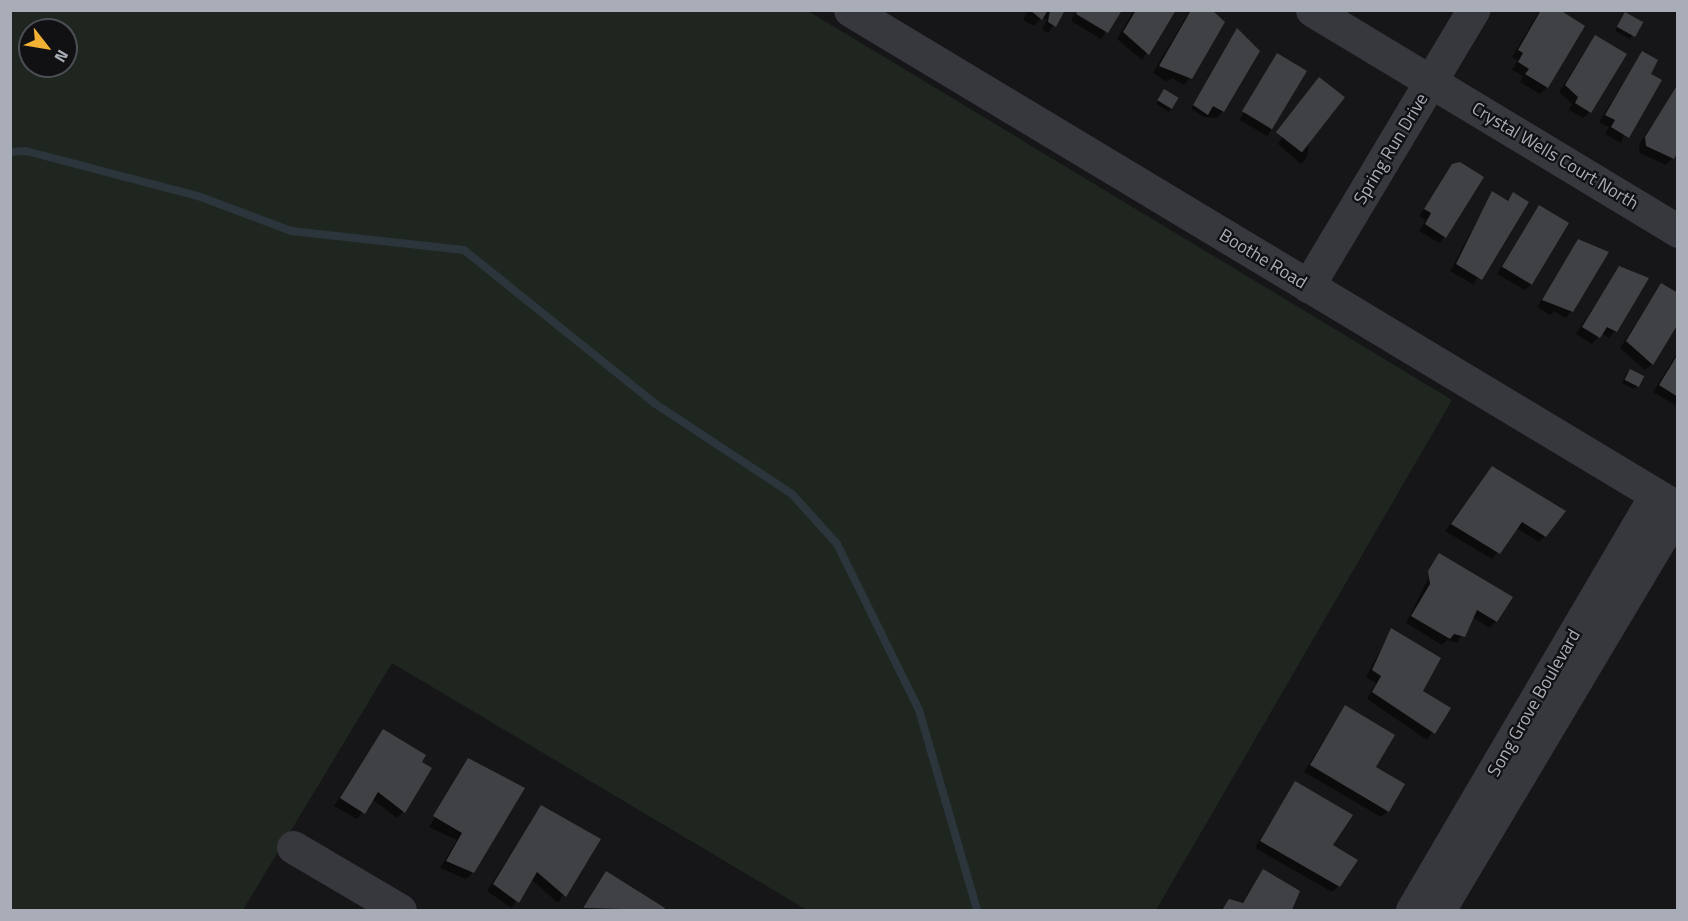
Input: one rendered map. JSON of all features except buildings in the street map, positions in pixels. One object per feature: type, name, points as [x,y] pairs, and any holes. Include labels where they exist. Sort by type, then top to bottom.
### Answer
[{"type":"street","name":"Boothe Road","points":[[850,10],[1670,504]]},
{"type":"street","name":"Crystal Wells Court North","points":[[1312,10],[1677,231]]},
{"type":"street","name":"Spring Run Drive","points":[[1308,286],[1473,10]]},
{"type":"street","name":"Song Grove Boulevard","points":[[1412,910],[1670,504]]},
{"type":"street","name":"Song Grove Boulevard","points":[[1439,910],[1670,504]]},
{"type":"street","points":[[293,847],[400,910]]},
{"type":"shaded area","points":[[10,11],[808,11],[1452,400],[1156,910],[807,910],[392,663],[243,910],[11,910]]},
{"type":"waterway","points":[[10,152],[26,151],[198,196],[291,231],[464,250],[654,403],[792,494],[837,544],[919,710],[977,910]]}]
